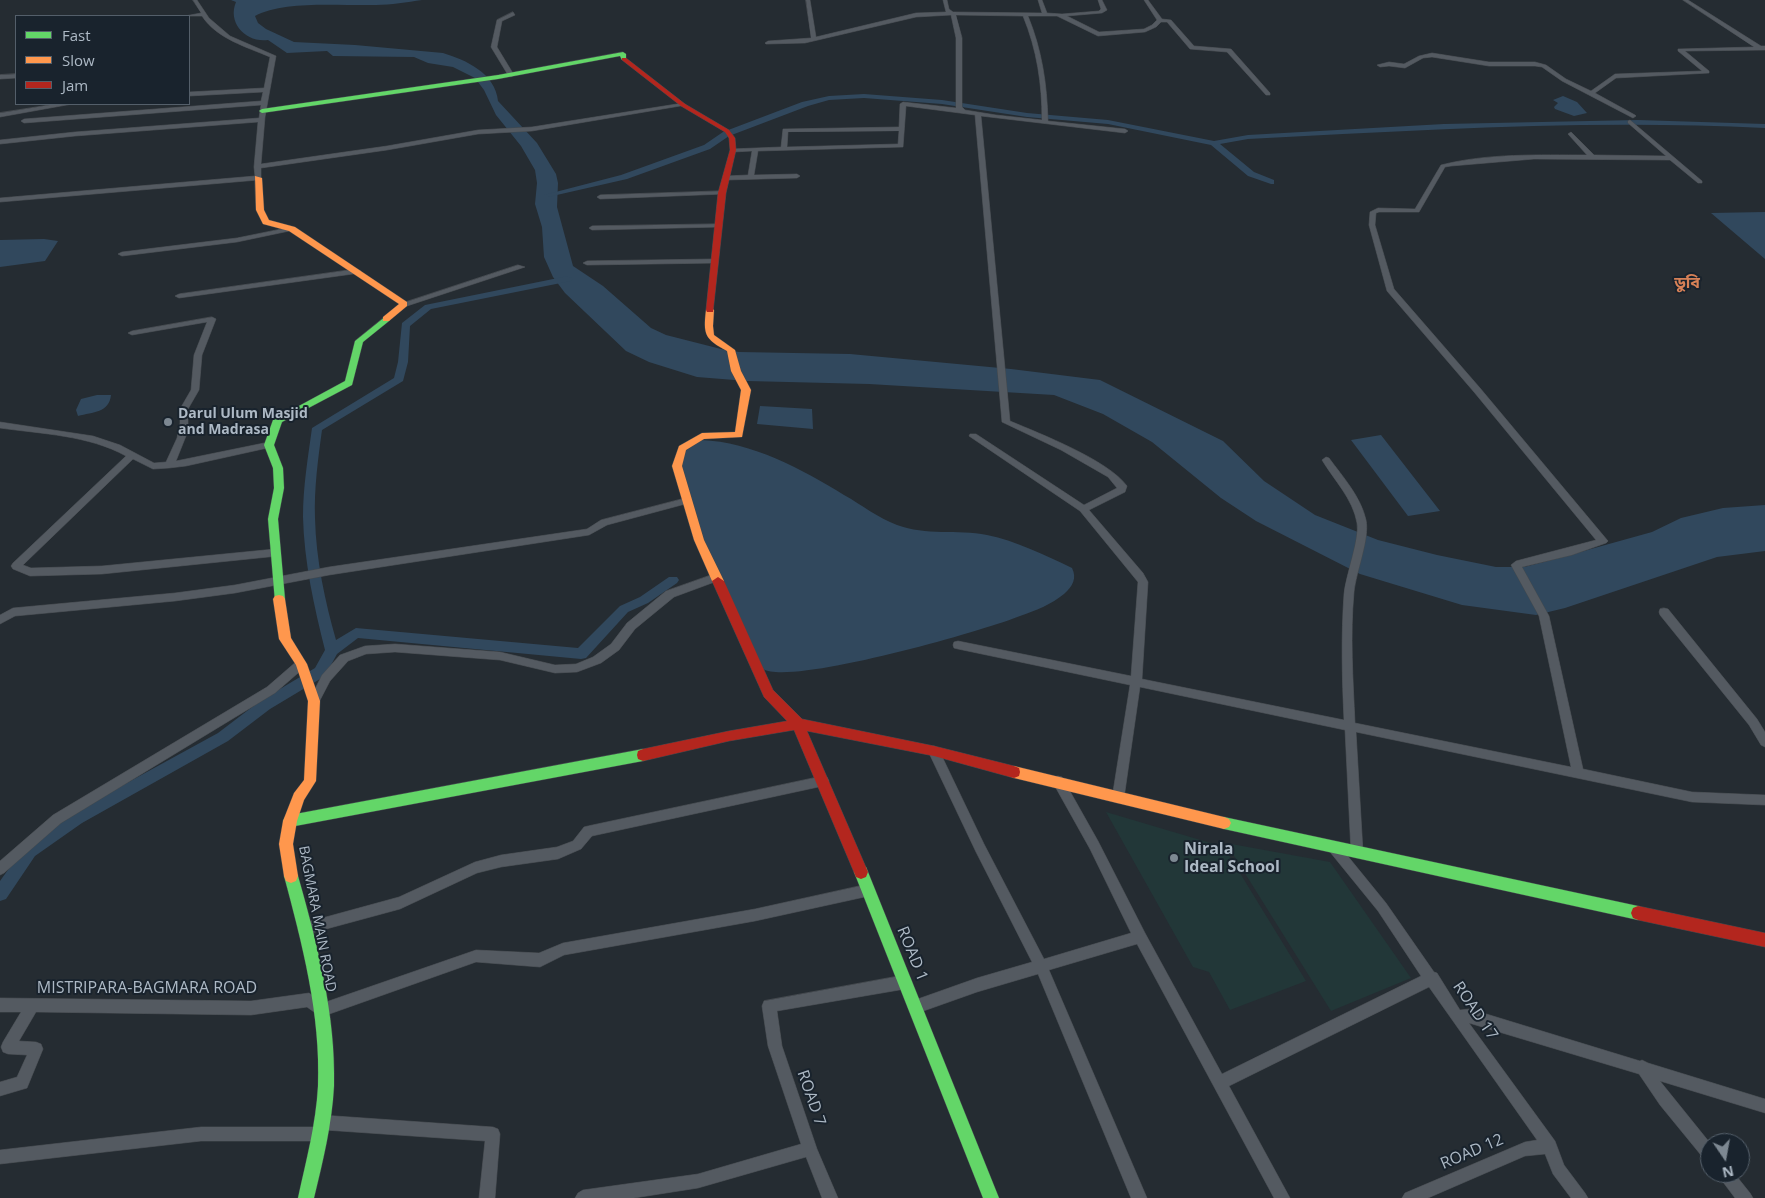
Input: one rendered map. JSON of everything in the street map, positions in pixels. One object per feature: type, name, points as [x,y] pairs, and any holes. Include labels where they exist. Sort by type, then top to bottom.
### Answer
[{"type":"street","points":[[195,0],[207,20],[228,37],[273,56],[263,111],[258,173],[260,210],[266,222],[292,229],[404,304]]},
{"type":"street","points":[[808,0],[814,38]]},
{"type":"street","points":[[945,0],[947,10],[953,14],[960,38],[959,100],[961,110]]},
{"type":"street","points":[[1040,0],[1045,14]]},
{"type":"street","points":[[768,43],[804,41],[916,15],[951,12],[1063,16],[1100,12],[1104,10],[1100,0]]},
{"type":"street","points":[[1146,0],[1160,20],[1169,21],[1192,48],[1229,50],[1268,94]]},
{"type":"street","points":[[1685,0],[1763,48]]},
{"type":"street","points":[[190,16],[204,14]]},
{"type":"street","points":[[512,75],[494,47],[500,20],[513,14]]},
{"type":"street","points":[[1025,15],[1033,33],[1041,61],[1045,122]]},
{"type":"street","points":[[1063,16],[1098,34],[1145,30],[1154,26],[1160,20]]},
{"type":"street","points":[[1591,92],[1615,76],[1707,72],[1680,50],[1763,48]]},
{"type":"street","points":[[0,142],[263,111],[512,75],[623,54],[625,60],[730,140],[755,149],[901,146],[903,104],[1125,130]]},
{"type":"street","points":[[1380,65],[1405,66],[1421,57],[1432,55],[1489,64],[1535,64],[1544,66],[1564,80],[1591,92],[1631,119],[1700,182]]},
{"type":"street","points":[[0,77],[15,76]]},
{"type":"street","points":[[190,94],[266,90]]},
{"type":"street","points":[[0,115],[39,106],[54,105]]},
{"type":"street","points":[[0,200],[258,173],[506,129],[532,129],[683,105]]},
{"type":"street","points":[[24,121],[263,111]]},
{"type":"street","points":[[978,114],[1002,363],[1005,420],[1008,424],[1064,448],[1111,475],[1122,486],[1122,490],[1083,509]]},
{"type":"street","points":[[784,148],[785,130],[902,129]]},
{"type":"street","points":[[1571,134],[1591,156]]},
{"type":"street","points":[[730,140],[718,226],[708,332],[711,339],[731,350],[736,372],[746,390],[739,435],[702,436],[682,448],[677,466],[699,540],[768,693],[798,724]]},
{"type":"street","points":[[751,177],[755,149]]},
{"type":"street","points":[[1578,773],[1544,616],[1516,565],[1603,541],[1390,289],[1372,225],[1372,212],[1378,210],[1417,211],[1443,166],[1451,164],[1511,157],[1673,158]]},
{"type":"street","points":[[726,178],[797,176]]},
{"type":"street","points":[[600,197],[722,193]]},
{"type":"street","points":[[592,228],[718,226]]},
{"type":"street","points":[[122,254],[236,240],[292,229]]},
{"type":"street","points":[[587,264],[714,261]]},
{"type":"street","points":[[2,426],[93,439],[153,466],[186,463],[269,445],[278,420],[349,383],[359,341],[404,304],[521,267]]},
{"type":"street","points":[[179,296],[357,271]]},
{"type":"street","points":[[132,333],[212,319],[198,355],[194,390],[184,409],[187,421],[169,464]]},
{"type":"street","points":[[973,436],[1083,509],[1143,582],[1136,681],[1118,798]]},
{"type":"street","name":"BAGMARA MAIN ROAD","points":[[269,445],[278,468],[279,488],[273,519],[276,582],[285,639],[302,668],[313,696],[310,782],[299,797],[290,821],[286,844],[289,867],[320,1010],[326,1072],[320,1128],[306,1198]]},
{"type":"street","points":[[132,455],[16,566],[30,572],[102,570],[275,553]]},
{"type":"street","points":[[1326,460],[1356,506],[1363,523],[1363,530],[1352,572],[1348,612],[1349,726],[1357,852]]},
{"type":"street","points":[[0,620],[13,612],[175,597],[276,582],[329,571],[589,532],[604,522],[686,501]]},
{"type":"street","points":[[313,696],[344,658],[365,650],[394,648],[500,656],[555,669],[577,668],[597,660],[615,647],[631,626],[670,594],[717,577]]},
{"type":"street","points":[[1664,612],[1753,722],[1765,742]]},
{"type":"street","points":[[958,645],[1692,797],[1765,800]]},
{"type":"street","points":[[0,869],[57,818],[272,690],[302,668]]},
{"type":"street","points":[[290,821],[595,765],[729,736],[798,724],[934,751],[1058,781],[1118,798],[1334,848],[1765,940]]},
{"type":"street","name":"ROAD 1","points":[[798,724],[869,890],[991,1198]]},
{"type":"street","points":[[934,751],[980,848],[1041,966],[1139,1198]]},
{"type":"street","points":[[304,930],[400,902],[475,868],[558,853],[577,845],[588,831],[823,781]]},
{"type":"street","points":[[1058,781],[1094,845],[1140,937],[1221,1082],[1282,1198]]},
{"type":"street","name":"ROAD 17","points":[[1334,848],[1382,907],[1432,978],[1457,1017],[1550,1146],[1558,1169],[1580,1198]]},
{"type":"street","points":[[320,1010],[476,956],[540,960],[564,949],[755,915],[869,890]]},
{"type":"street","points":[[916,1007],[977,985],[1140,937]]},
{"type":"street","points":[[1221,1082],[1432,978]]},
{"type":"street","name":"ROAD 7","points":[[830,1198],[810,1149],[775,1046],[769,1006],[905,982]]},
{"type":"street","name":"MISTRIPARA-BAGMARA ROAD","points":[[0,1005],[251,1008],[309,1000],[320,1010]]},
{"type":"street","points":[[0,1089],[22,1083],[36,1049],[8,1046],[33,1005]]},
{"type":"street","points":[[1457,1017],[1470,1016],[1765,1106]]},
{"type":"street","points":[[1642,1067],[1665,1100],[1700,1143]]},
{"type":"street","points":[[0,1158],[202,1134],[320,1128],[493,1134],[487,1198]]},
{"type":"street","name":"ROAD 12","points":[[1410,1198],[1525,1149],[1550,1146]]},
{"type":"street","points":[[583,1198],[698,1181],[810,1149]]},
{"type":"street","points":[[1733,1183],[1745,1198]]},
{"type":"green space","points":[[1106,812],[1224,847],[1306,981],[1230,1010],[1209,972],[1193,967]]},
{"type":"green space","points":[[1226,843],[1330,862],[1411,978],[1331,1011]]},
{"type":"water","points":[[231,0],[422,0],[382,5],[297,6],[267,11],[255,16],[258,23],[266,29],[294,42],[443,53],[478,69],[485,75],[496,91],[498,101],[537,143],[556,174],[558,183],[557,207],[573,266],[603,286],[651,328],[666,335],[739,352],[850,354],[1011,369],[1100,380],[1223,441],[1264,481],[1315,515],[1378,540],[1496,567],[1524,567],[1555,559],[1652,532],[1681,518],[1723,508],[1765,505],[1765,551],[1717,557],[1565,608],[1536,615],[1462,605],[1360,574],[1256,521],[1221,498],[1152,442],[1103,414],[1054,395],[869,384],[747,381],[697,377],[649,362],[626,351],[565,293],[553,277],[544,257],[542,227],[535,204],[537,183],[535,170],[521,146],[496,115],[484,90],[475,78],[453,67],[428,63],[414,57],[333,56],[327,51],[287,53],[268,40],[252,38],[240,30],[234,17],[236,2]]},
{"type":"water","points":[[1563,96],[1577,102],[1587,113],[1574,116],[1555,109],[1554,107],[1558,103],[1553,100]]},
{"type":"water","points":[[1765,212],[1765,259],[1711,213]]},
{"type":"water","points":[[44,239],[58,241],[45,261],[0,267],[0,240]]},
{"type":"water","points":[[97,395],[111,395],[110,401],[99,411],[78,416],[76,410],[81,399]]},
{"type":"water","points":[[760,406],[812,409],[813,429],[757,424]]},
{"type":"water","points":[[1381,435],[1440,511],[1408,516],[1351,440]]},
{"type":"water","points":[[701,440],[739,446],[776,458],[897,525],[919,530],[987,535],[1041,553],[1072,568],[1073,582],[1064,594],[1037,609],[930,644],[847,664],[810,670],[781,672],[763,669],[701,536],[681,469],[685,450]]},
{"type":"waterway","points":[[548,195],[624,177],[707,147],[726,134],[805,104],[829,98],[864,96],[942,102],[1027,115],[1108,122],[1214,143]]},
{"type":"waterway","points":[[1214,143],[1248,137],[1444,126],[1638,122],[1765,126]]},
{"type":"waterway","points":[[1214,143],[1251,174],[1271,182]]},
{"type":"waterway","points":[[332,650],[311,549],[310,495],[317,428],[399,379],[403,362],[405,325],[428,307],[568,279]]},
{"type":"waterway","points":[[332,650],[356,633],[581,654],[624,609],[644,600],[673,580]]},
{"type":"waterway","points":[[0,894],[30,851],[77,818],[223,737],[265,705],[320,672],[332,650]]},
{"type":"traffic: fast","points":[[262,111],[498,77],[623,54],[624,59]]},
{"type":"traffic: fast","points":[[279,599],[273,519],[279,488],[278,468],[269,445],[278,420],[349,383],[359,341],[386,319]]},
{"type":"traffic: fast","points":[[290,821],[643,755]]},
{"type":"traffic: fast","points":[[1224,823],[1638,913]]},
{"type":"traffic: fast","points":[[861,872],[991,1198]]},
{"type":"traffic: fast","points":[[291,876],[314,972],[325,1046],[325,1102],[317,1151],[306,1198]]},
{"type":"traffic: slow","points":[[258,178],[260,210],[266,222],[292,229],[404,304],[386,319]]},
{"type":"traffic: slow","points":[[710,310],[710,335],[717,342],[731,350],[736,371],[746,390],[739,435],[702,436],[682,448],[677,466],[699,540],[718,581]]},
{"type":"traffic: slow","points":[[279,599],[285,639],[301,664],[314,701],[310,781],[299,797],[290,821],[286,844],[291,876]]},
{"type":"traffic: slow","points":[[1014,772],[1224,823]]},
{"type":"traffic: jam","points":[[624,59],[683,105],[727,131],[732,138],[733,150],[722,193],[710,310]]},
{"type":"traffic: jam","points":[[718,581],[768,693],[798,724],[861,872]]},
{"type":"traffic: jam","points":[[643,755],[729,736],[798,724],[934,751],[1014,772]]},
{"type":"traffic: jam","points":[[1638,913],[1765,940]]},
{"type":"place","name":"Darul Ulum Masjid and Madrasa","points":[[168,422]]},
{"type":"place","name":"Nirala Ideal School","points":[[1174,858]]},
{"type":"district","name":"ডুবি","points":[[1687,283]]}]
